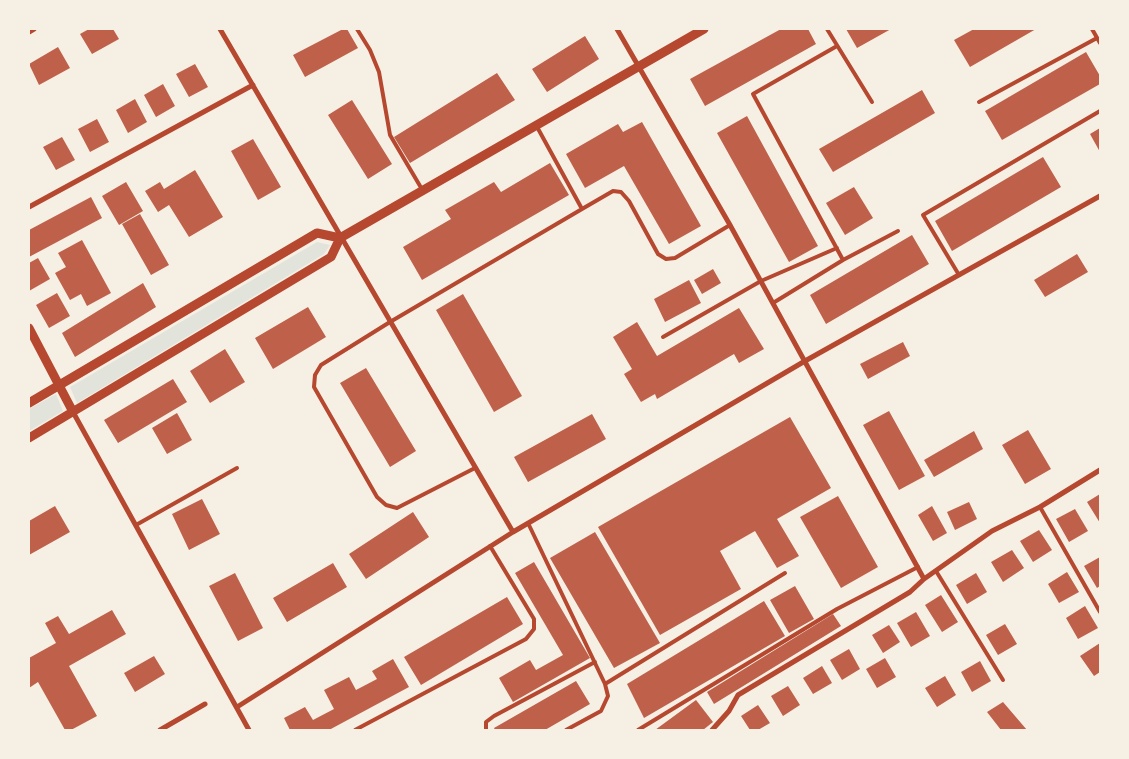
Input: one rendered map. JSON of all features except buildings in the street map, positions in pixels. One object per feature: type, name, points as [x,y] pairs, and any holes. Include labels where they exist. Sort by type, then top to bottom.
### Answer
[{"type":"street","points":[[29,32],[34,29]]},
{"type":"street","points":[[220,29],[340,238],[513,532]]},
{"type":"street","points":[[618,29],[730,224],[924,579]]},
{"type":"street","points":[[29,438],[331,257],[340,238],[704,29]]},
{"type":"street","points":[[29,207],[253,85]]},
{"type":"street","points":[[237,707],[528,523],[805,361],[1099,198]]},
{"type":"street","points":[[29,403],[317,233],[340,238]]},
{"type":"street","points":[[29,328],[73,412],[249,730]]},
{"type":"street","points":[[712,730],[729,711],[738,695],[910,592],[924,579],[992,532],[1040,507],[1100,470]]},
{"type":"street","points":[[160,730],[205,704]]},
{"type":"lane","points":[[357,29],[370,50],[379,72],[390,135],[423,191]]},
{"type":"lane","points":[[827,29],[872,102]]},
{"type":"lane","points":[[1092,29],[1100,43]]},
{"type":"lane","points":[[979,102],[1097,38]]},
{"type":"lane","points":[[837,46],[752,94],[843,260]]},
{"type":"lane","points":[[959,275],[923,215],[1100,111]]},
{"type":"lane","points":[[536,125],[582,209]]},
{"type":"lane","points":[[476,468],[397,508],[386,505],[377,497],[314,387],[315,375],[322,364],[390,322],[613,191],[621,192],[629,200],[658,254],[666,259],[675,258],[730,224]]},
{"type":"lane","points":[[773,303],[843,260],[898,231]]},
{"type":"lane","points":[[663,337],[761,281],[837,248]]},
{"type":"lane","points":[[136,525],[237,468]]},
{"type":"lane","points":[[1040,507],[1100,612]]},
{"type":"lane","points":[[528,523],[595,662],[608,696],[601,710],[566,730]]},
{"type":"lane","points":[[355,730],[526,639],[534,629],[534,619],[490,546]]},
{"type":"lane","points":[[638,730],[837,609],[918,567]]},
{"type":"lane","points":[[936,571],[1003,680]]},
{"type":"lane","points":[[605,684],[785,573]]},
{"type":"lane","points":[[486,730],[486,722],[494,716],[595,662]]},
{"type":"shaded area","points":[[317,242],[330,245],[324,254],[77,403],[70,387]]},
{"type":"shaded area","points":[[56,394],[63,411],[29,431],[29,409]]}]
